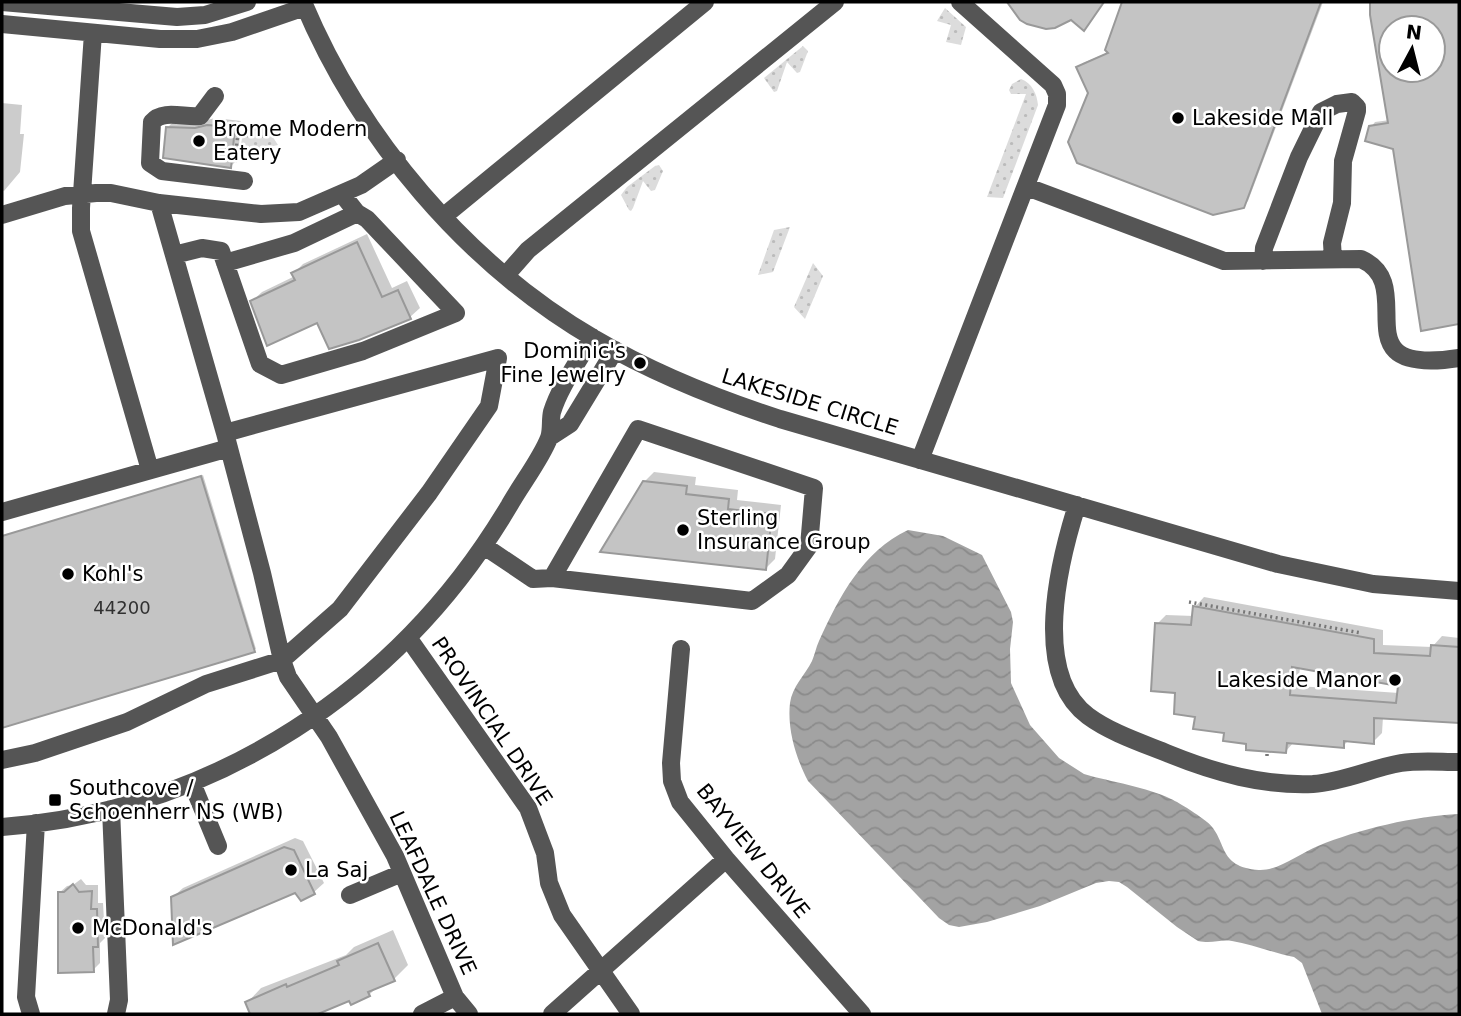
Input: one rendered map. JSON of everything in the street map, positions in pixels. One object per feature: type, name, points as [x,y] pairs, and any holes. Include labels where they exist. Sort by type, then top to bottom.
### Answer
[{"type":"street","points":[[2,2],[177,18],[205,15],[247,2]]},
{"type":"street","points":[[444,216],[705,2]]},
{"type":"street","points":[[506,275],[528,250],[835,2]]},
{"type":"street","points":[[920,460],[1055,115],[1057,93],[1042,75],[960,2]]},
{"type":"street","points":[[2,24],[197,39],[232,32],[304,4]]},
{"type":"street","name":"LAKESIDE CIRCLE","points":[[304,4],[346,86],[397,160],[444,216],[506,275],[592,337],[615,350],[685,385],[733,404],[1326,576],[1400,588],[1459,590]]},
{"type":"street","points":[[93,33],[81,231],[150,470]]},
{"type":"street","points":[[215,96],[200,116],[163,115],[155,118],[152,122],[150,163],[162,171],[240,177]]},
{"type":"street","points":[[1263,261],[1264,248],[1313,125],[1325,109],[1343,102],[1352,102],[1357,111],[1343,161],[1342,203],[1332,243],[1333,259]]},
{"type":"street","points":[[2,215],[82,193],[111,193],[159,203],[281,214],[299,212],[361,185],[397,160]]},
{"type":"street","points":[[1027,187],[1208,257],[1234,263],[1362,258],[1375,265],[1383,278],[1387,326],[1391,345],[1397,353],[1418,361],[1459,358]]},
{"type":"street","points":[[174,255],[202,248],[221,251],[260,364],[281,375],[363,351],[456,313],[367,219],[357,213],[342,194]]},
{"type":"street","name":"LEAFDALE DRIVE","points":[[159,203],[227,441],[288,677],[315,716],[395,856],[455,997],[469,1014]]},
{"type":"street","points":[[225,263],[294,243],[357,213]]},
{"type":"street","points":[[550,437],[552,413],[592,337]]},
{"type":"street","points":[[2,827],[111,809],[192,783],[261,750],[315,716],[368,677],[409,639],[451,591],[484,546],[550,437],[570,424],[615,350]]},
{"type":"street","points":[[2,512],[150,470],[227,441],[498,358],[489,406],[429,494],[340,609],[282,660],[206,684],[127,722],[35,753],[2,760]]},
{"type":"street","points":[[484,546],[533,579],[552,578],[752,601],[788,575],[809,546],[814,488],[638,429],[552,578]]},
{"type":"street","points":[[1077,505],[1060,572],[1054,639],[1059,671],[1069,697],[1086,715],[1109,729],[1195,764],[1267,784],[1316,783],[1403,762],[1459,762]]},
{"type":"street","name":"PROVINCIAL DRIVE","points":[[409,639],[528,808],[545,853],[549,883],[562,915],[631,1014]]},
{"type":"street","name":"BAYVIEW DRIVE","points":[[681,649],[671,763],[672,781],[680,802],[726,859],[862,1014]]},
{"type":"street","points":[[192,783],[218,846]]},
{"type":"street","points":[[111,809],[119,1000],[116,1014]]},
{"type":"street","points":[[31,1014],[26,997],[36,823]]},
{"type":"street","points":[[552,1014],[726,859]]},
{"type":"street","points":[[350,895],[402,873]]},
{"type":"street","points":[[422,1014],[455,997]]},
{"type":"path","points":[[239,123],[235,162],[240,177]]},
{"type":"path","points":[[1189,602],[1361,633]]},
{"type":"shaded area","points":[[945,8],[966,27],[961,45],[946,42],[951,25],[937,21]]},
{"type":"shaded area","points":[[803,46],[808,51],[800,72],[797,73],[787,62],[777,91],[774,92],[764,78]]},
{"type":"shaded area","points":[[1021,79],[1033,89],[1038,105],[1003,198],[987,197],[1026,94],[1011,94],[1009,90],[1012,84]]},
{"type":"shaded area","points":[[265,125],[278,145],[250,151],[240,150],[244,127]]},
{"type":"shaded area","points":[[659,165],[663,171],[655,190],[651,191],[643,181],[633,208],[629,210],[621,195],[627,187]]},
{"type":"shaded area","points":[[790,227],[773,272],[758,275],[774,230]]},
{"type":"shaded area","points":[[813,263],[823,276],[805,319],[794,307]]},
{"type":"water","points":[[908,530],[943,536],[982,555],[1011,612],[1011,683],[1030,725],[1059,758],[1084,774],[1151,791],[1185,806],[1214,829],[1229,858],[1236,864],[1245,868],[1267,870],[1318,846],[1369,829],[1424,817],[1459,814],[1459,1014],[1322,1014],[1302,963],[1294,957],[1232,941],[1198,941],[1119,882],[1096,883],[1040,906],[987,922],[959,927],[949,925],[939,918],[808,781],[796,753],[790,723],[793,692],[812,661],[844,592],[878,550]]},
{"type":"building","points":[[1007,2],[1104,2],[1084,31],[1071,20],[1055,28],[1046,29],[1027,24],[1020,20]]},
{"type":"building","name":"Lakeside Mall","points":[[1122,2],[1321,2],[1244,208],[1213,215],[1077,163],[1068,142],[1088,93],[1076,67],[1108,53],[1105,50]]},
{"type":"building","name":"Lakeside Mall","points":[[1370,2],[1459,2],[1459,324],[1421,331],[1393,149],[1365,141],[1369,126],[1388,123],[1382,84],[1447,84],[1447,14],[1377,14],[1377,57]]},
{"type":"building","name":"Brome Modern Eatery","points":[[207,125],[235,127],[231,168],[163,158],[166,127],[195,128]]},
{"type":"building","points":[[357,242],[382,297],[398,290],[411,319],[329,349],[317,323],[267,346],[250,301],[295,280],[291,273]]},
{"type":"building","points":[[201,476],[255,652],[2,728],[2,536]]},
{"type":"building","points":[[643,481],[687,486],[686,494],[729,499],[728,509],[772,514],[766,570],[600,552]]},
{"type":"building","name":"Lakeside Manor","points":[[1193,606],[1374,639],[1374,653],[1430,656],[1431,645],[1459,647],[1459,723],[1374,718],[1374,744],[1344,741],[1344,748],[1287,743],[1286,753],[1246,750],[1246,744],[1223,741],[1224,733],[1193,729],[1195,717],[1174,714],[1175,693],[1151,691],[1155,623],[1191,625]],"holes":[[[1292,667],[1398,686],[1396,703],[1290,695]]]},
{"type":"building","points":[[284,847],[294,850],[315,894],[301,901],[295,893],[173,945],[171,897]]},
{"type":"building","name":"McDonald's","points":[[73,884],[79,892],[92,891],[91,909],[97,909],[98,947],[93,947],[94,972],[58,973],[58,892],[64,892]]},
{"type":"building","points":[[378,943],[395,981],[368,992],[370,996],[351,1005],[349,1001],[318,1014],[250,1014],[245,1002],[339,965],[337,961]]},
{"type":"place","name":"Lakeside Mall","points":[[1178,118]]},
{"type":"place","name":"Brome Modern Eatery","points":[[199,141]]},
{"type":"place","name":"Dominic's Fine Jewelry","points":[[640,363]]},
{"type":"place","name":"Sterling Insurance Group","points":[[683,530]]},
{"type":"place","name":"Kohl's","points":[[68,574]]},
{"type":"place","name":"Lakeside Manor","points":[[1395,680]]},
{"type":"place","name":"Southcove / Schoenherr NS (WB)","points":[[55,800]]},
{"type":"place","name":"La Saj","points":[[291,870]]},
{"type":"place","name":"McDonald's","points":[[78,928]]}]
